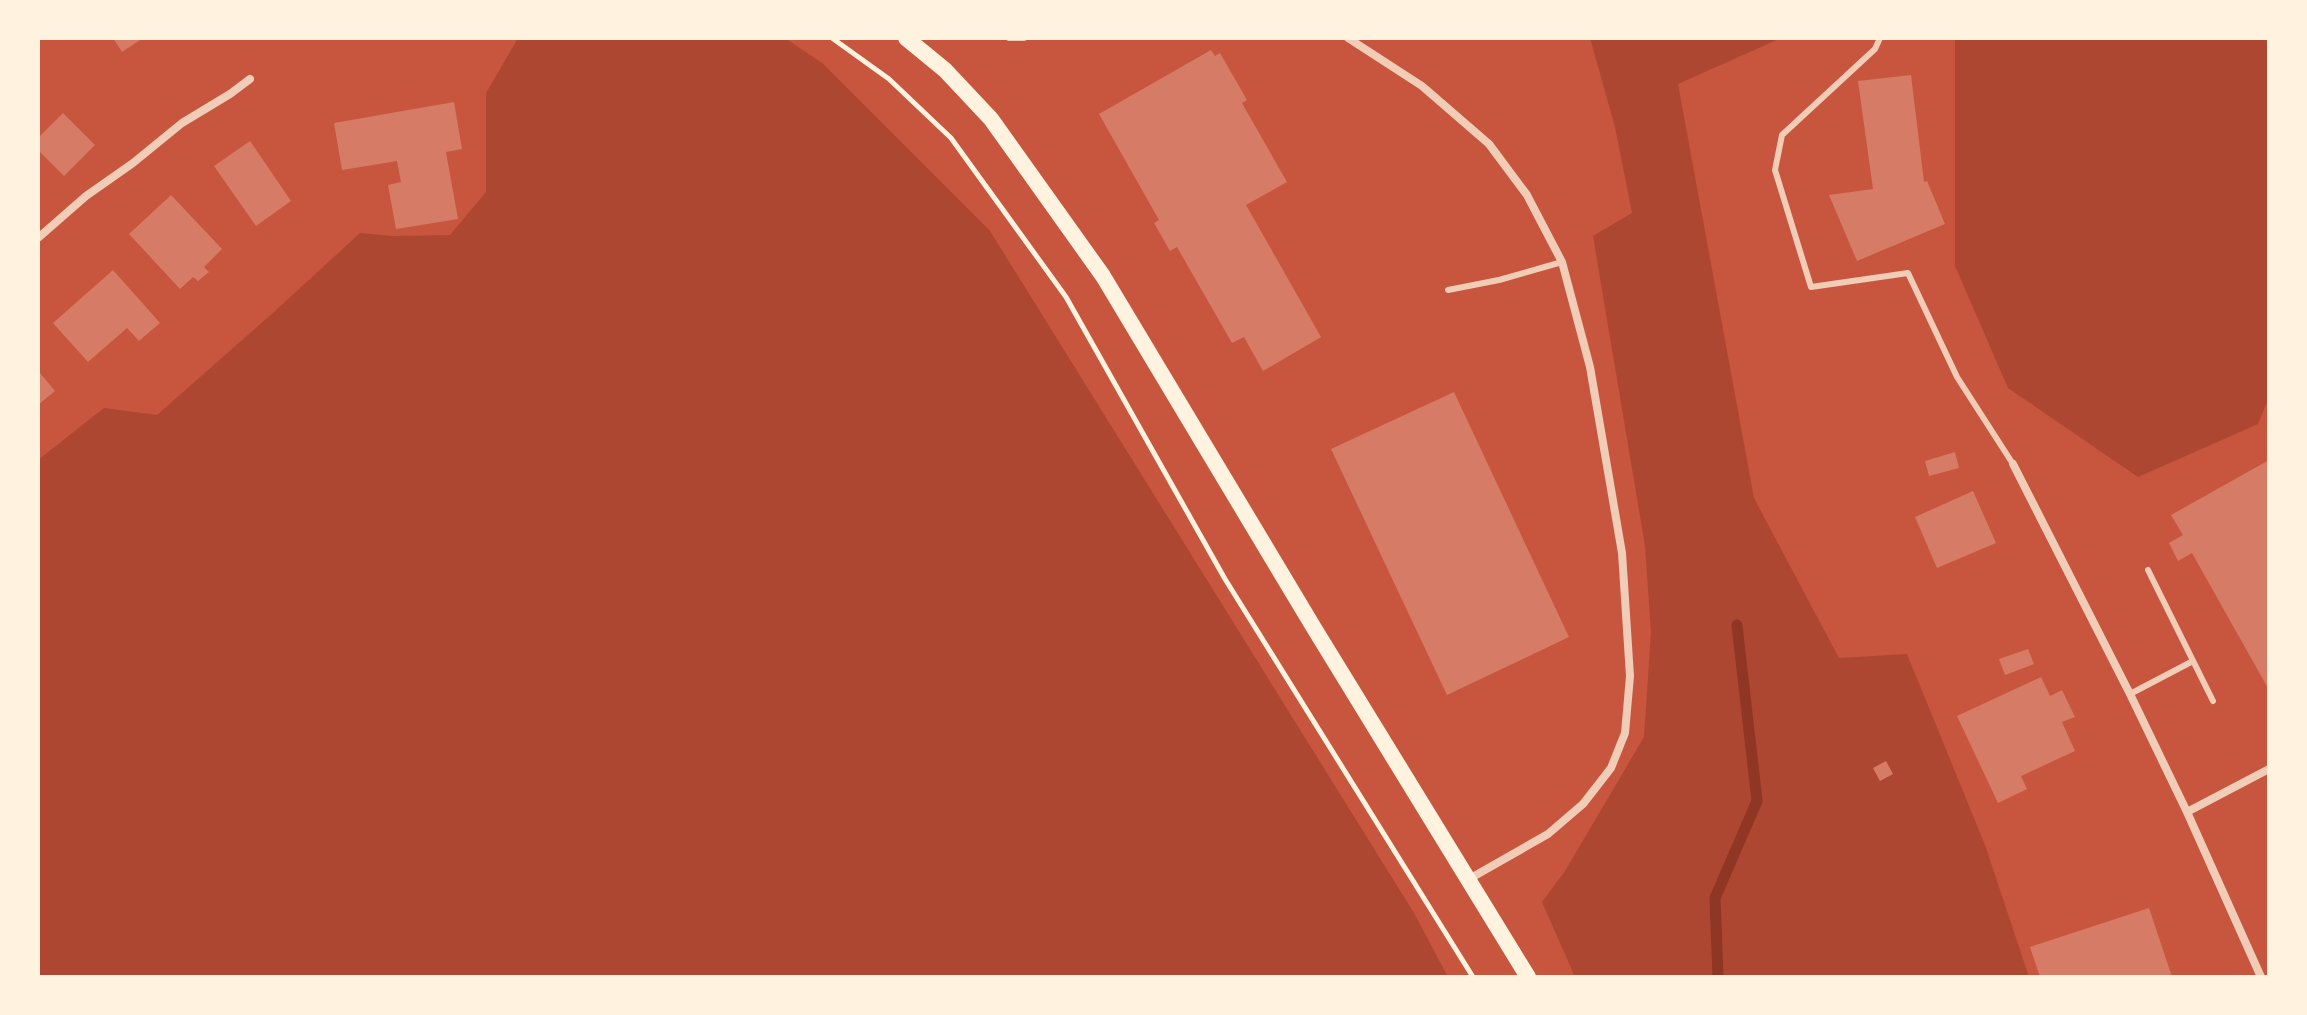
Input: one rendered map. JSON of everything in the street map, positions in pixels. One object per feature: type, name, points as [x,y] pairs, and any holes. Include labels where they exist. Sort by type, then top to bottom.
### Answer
[{"type":"main road","points":[[906,38],[945,70],[991,119],[1103,276],[1528,977]]},
{"type":"street","points":[[1348,38],[1422,86],[1489,144],[1527,195],[1562,262],[1590,367],[1622,553],[1630,676],[1625,733],[1611,768],[1583,804],[1548,834],[1468,879]]},
{"type":"street","points":[[38,238],[86,196],[182,123],[250,79]]},
{"type":"street","points":[[2013,464],[2130,694],[2261,977]]},
{"type":"street","points":[[2187,812],[2269,769]]},
{"type":"lane","points":[[1009,38],[1024,38]]},
{"type":"lane","points":[[1880,38],[1875,49],[1782,135],[1775,170],[1811,287],[1908,273],[1957,377],[2013,464]]},
{"type":"lane","points":[[1448,290],[1499,280],[1562,262]]},
{"type":"lane","points":[[2148,570],[2213,701]]},
{"type":"lane","points":[[2130,694],[2193,661]]},
{"type":"path","points":[[832,38],[889,79],[951,138],[1066,297],[1225,579],[1473,977]]},
{"type":"shaded area","points":[[518,38],[785,38],[822,63],[990,231],[1414,913],[1448,977],[38,977],[38,460],[104,408],[157,415],[360,233],[450,235],[486,192],[486,93]]},
{"type":"shaded area","points":[[1590,38],[1781,38],[1678,84],[1754,498],[1839,658],[1907,654],[1985,845],[2029,977],[1575,977],[1542,902],[1565,871],[1644,737],[1651,632],[1645,546],[1593,236],[1632,213],[1615,127]]},
{"type":"shaded area","points":[[1955,38],[2269,38],[2269,397],[2258,424],[2138,477],[2008,388],[1955,266]]},
{"type":"building","points":[[113,38],[143,38],[122,52]]},
{"type":"building","points":[[1211,50],[1215,56],[1220,53],[1247,100],[1242,103],[1287,182],[1246,205],[1321,337],[1263,371],[1244,337],[1232,343],[1177,247],[1170,251],[1154,223],[1159,220],[1099,114]]},
{"type":"building","points":[[1911,75],[1924,182],[1927,181],[1945,224],[1857,261],[1829,195],[1873,189],[1858,81]]},
{"type":"building","points":[[454,102],[462,149],[446,152],[458,219],[396,229],[388,185],[401,182],[397,161],[342,170],[334,123]]},
{"type":"building","points":[[63,113],[95,145],[64,176],[38,150],[38,138]]},
{"type":"building","points":[[250,141],[291,201],[256,226],[214,166]]},
{"type":"building","points":[[171,195],[222,249],[204,267],[209,272],[198,281],[193,277],[180,289],[129,234]]},
{"type":"building","points":[[113,270],[160,323],[139,341],[127,328],[88,362],[53,323]]},
{"type":"building","points":[[38,374],[55,391],[38,405]]},
{"type":"building","points":[[1454,392],[1569,637],[1447,695],[1331,449]]},
{"type":"building","points":[[1955,452],[1959,468],[1929,476],[1925,461]]},
{"type":"building","points":[[2269,460],[2269,690],[2192,553],[2178,561],[2169,543],[2183,535],[2171,515]]},
{"type":"building","points":[[1973,491],[1996,543],[1937,568],[1915,517]]},
{"type":"building","points":[[2028,649],[2034,664],[2005,675],[1999,659]]},
{"type":"building","points":[[2041,677],[2050,696],[2062,690],[2075,717],[2062,722],[2075,751],[2021,776],[2027,789],[1998,803],[1957,716]]},
{"type":"building","points":[[1886,761],[1893,774],[1880,781],[1873,768]]},
{"type":"building","points":[[2149,908],[2172,977],[2040,977],[2030,947]]},
{"type":"waterway","points":[[1718,977],[1715,898],[1757,801],[1737,625]]}]
